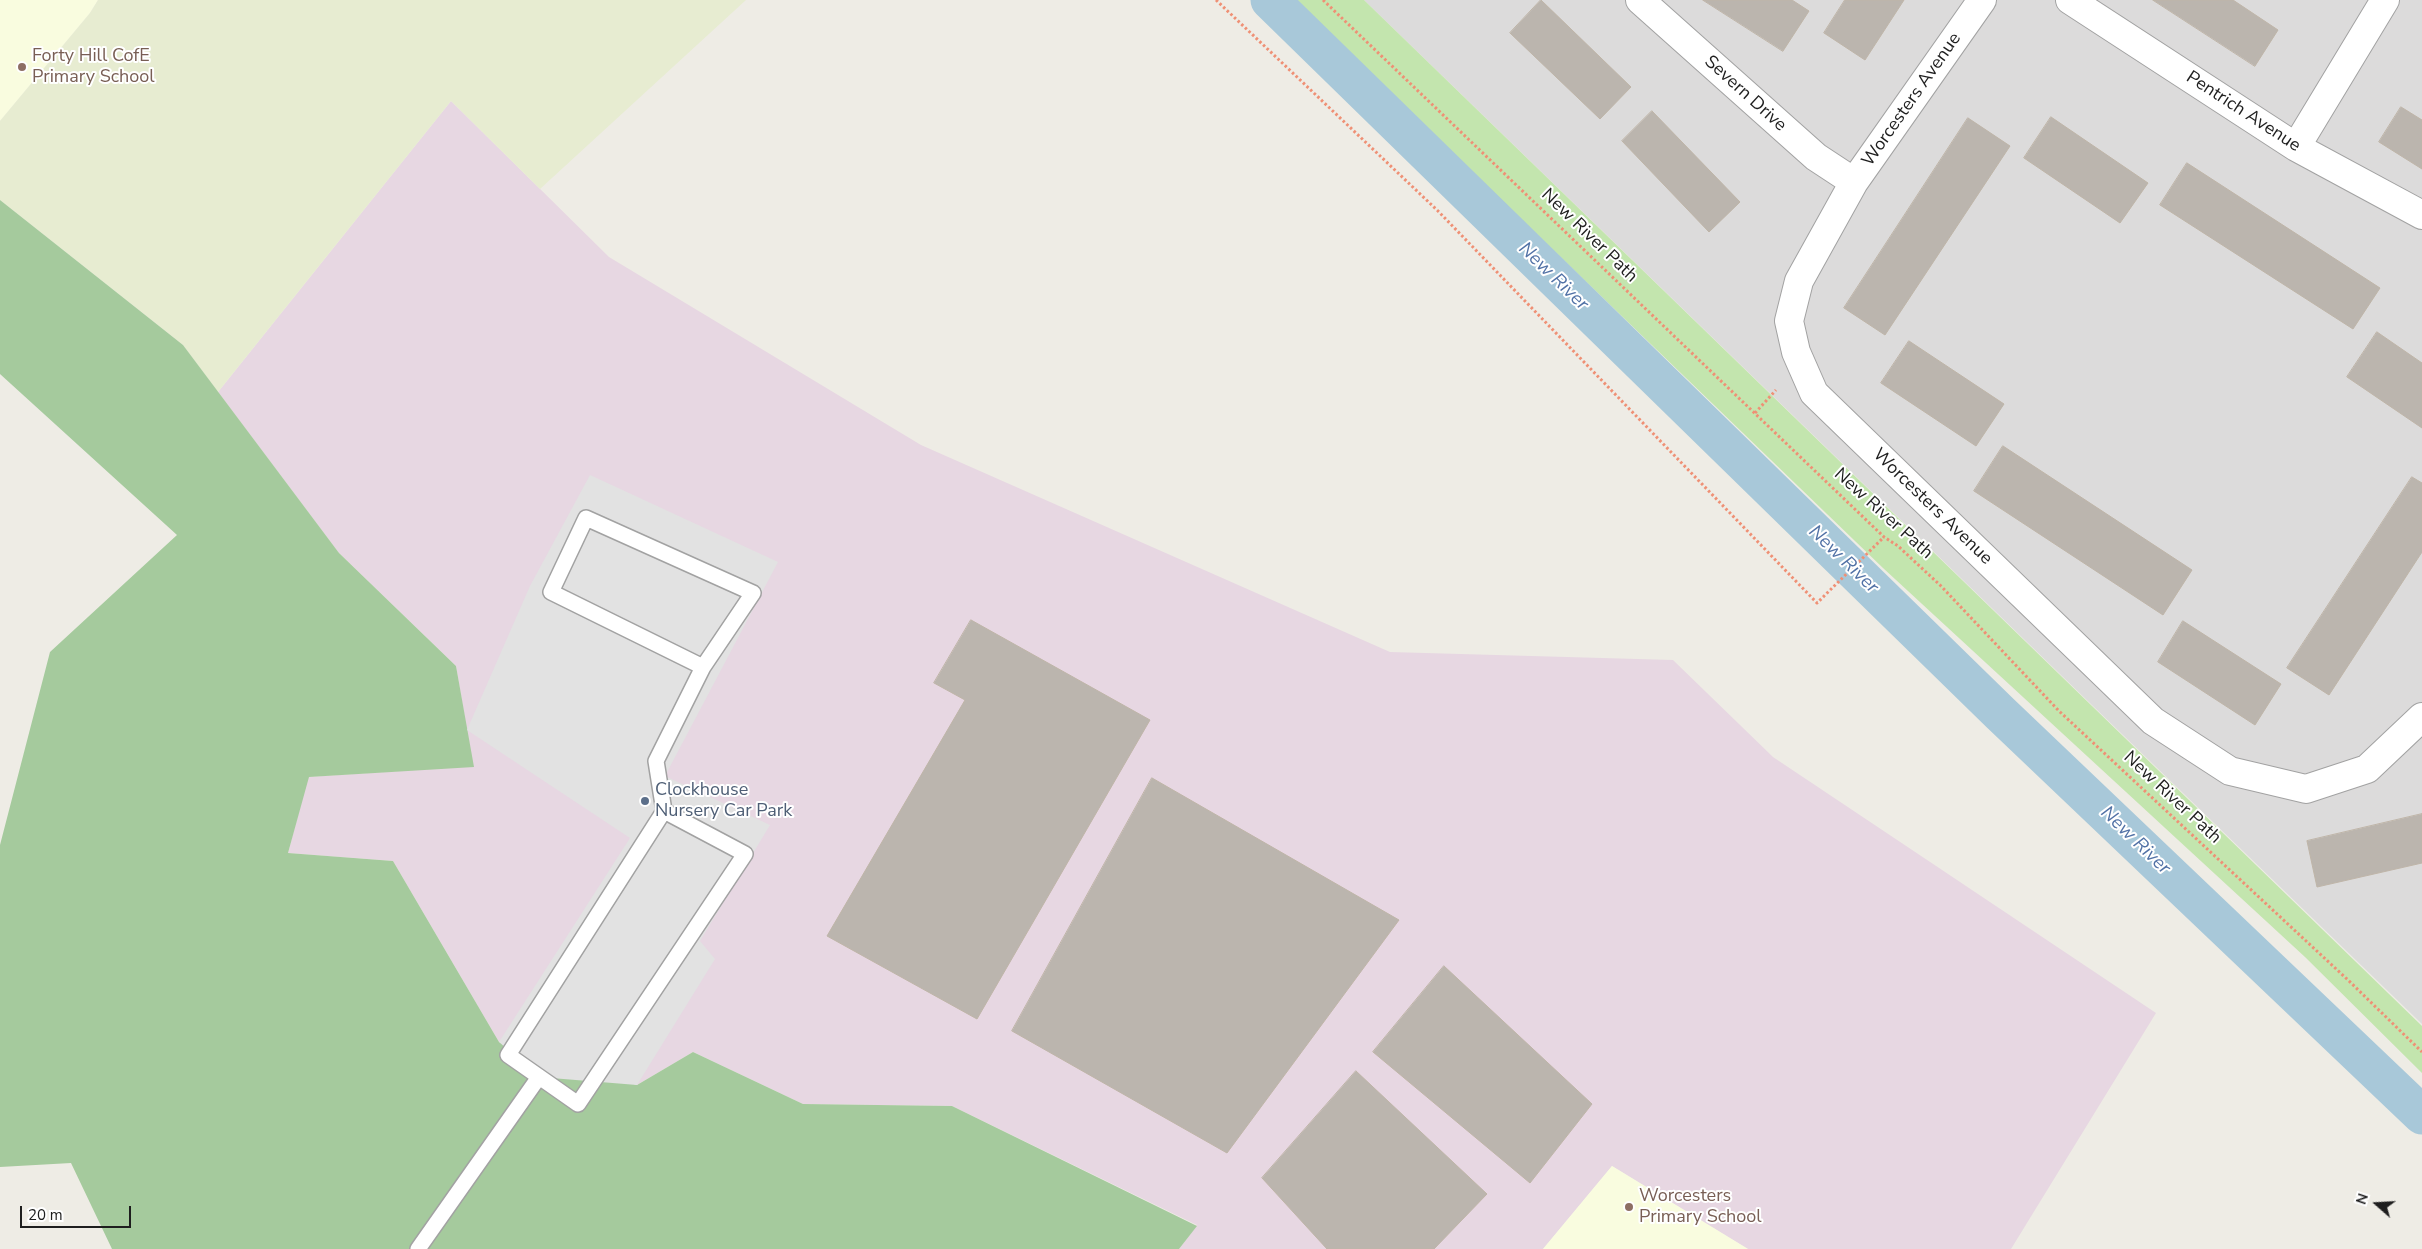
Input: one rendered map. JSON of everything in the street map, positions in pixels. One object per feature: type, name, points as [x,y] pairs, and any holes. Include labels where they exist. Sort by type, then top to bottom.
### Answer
[{"type":"street","name":"Severn Drive","points":[[1640,0],[1816,157],[1854,182]]},
{"type":"street","name":"Worcesters Avenue","points":[[1982,0],[1854,182],[1798,281],[1789,321],[1796,352],[1814,393],[2153,721],[2230,771],[2306,789],[2367,769],[2422,717]]},
{"type":"street","name":"Pentrich Avenue","points":[[2070,0],[2296,147],[2422,215]]},
{"type":"street","points":[[2296,147],[2385,0]]},
{"type":"lane","points":[[664,811],[745,854],[578,1104],[508,1056],[664,811],[656,761],[704,667],[753,593],[586,518],[551,592],[704,667]]},
{"type":"lane","points":[[418,1249],[539,1077]]},
{"type":"path","points":[[1216,0],[1438,210],[1817,603],[1884,537]]},
{"type":"path","name":"New River Path","points":[[1323,0],[1884,537],[1898,546],[1941,586],[2059,711],[2348,980],[2422,1052]]},
{"type":"path","points":[[1755,413],[1758,409]]},
{"type":"shaded area","name":"Forty Hill CofE Primary School","points":[[0,0],[98,0],[90,13],[0,121]]},
{"type":"shaded area","points":[[98,0],[746,0],[540,189],[451,101],[218,392],[183,345],[0,200],[0,121],[90,13]]},
{"type":"shaded area","points":[[1364,0],[2422,0],[2422,1024],[2095,708]]},
{"type":"shaded area","points":[[451,101],[609,257],[921,445],[1390,652],[1673,660],[1773,757],[2156,1013],[2011,1249],[1748,1249],[1612,1166],[1543,1249],[1179,1249],[1197,1225],[952,1106],[803,1104],[693,1052],[637,1085],[499,1042],[393,861],[288,853],[308,777],[473,766],[456,666],[339,553],[218,392]]},
{"type":"shaded area","name":"Clockhouse Nursery Car Park","points":[[590,475],[778,562],[665,776],[770,825],[700,941],[715,959],[637,1085],[539,1077],[499,1042],[630,838],[467,730],[530,586]]},
{"type":"shaded area","name":"Worcesters Primary School","points":[[1612,1166],[1748,1249],[1543,1249]]},
{"type":"green space","points":[[1294,0],[1364,0],[2422,1026],[2422,1073],[2305,957],[1883,568]]},
{"type":"green space","points":[[0,200],[183,345],[339,553],[456,666],[474,767],[309,777],[288,853],[393,861],[499,1042],[637,1085],[693,1052],[803,1104],[952,1106],[1197,1226],[1179,1249],[112,1249],[71,1163],[0,1167],[0,845],[50,652],[177,535],[0,374]]},
{"type":"building","points":[[1541,0],[1631,87],[1600,119],[1510,33]]},
{"type":"building","points":[[1703,0],[1792,0],[1809,11],[1783,51]]},
{"type":"building","points":[[1845,0],[1904,0],[1865,60],[1824,33]]},
{"type":"building","points":[[2153,0],[2233,0],[2278,30],[2255,66]]},
{"type":"building","points":[[2401,107],[2422,120],[2422,169],[2379,142]]},
{"type":"building","points":[[1652,111],[1740,202],[1709,232],[1622,141]]},
{"type":"building","points":[[2051,117],[2148,183],[2120,223],[2024,158]]},
{"type":"building","points":[[1968,118],[2010,146],[1885,335],[1844,308]]},
{"type":"building","points":[[2187,163],[2380,288],[2353,329],[2160,205]]},
{"type":"building","points":[[2377,332],[2422,363],[2422,428],[2347,377]]},
{"type":"building","points":[[1909,341],[2004,404],[1976,446],[1881,383]]},
{"type":"building","points":[[2003,446],[2192,570],[2163,615],[1974,491]]},
{"type":"building","points":[[2412,477],[2422,483],[2422,552],[2329,695],[2287,668]]},
{"type":"building","points":[[971,620],[1150,720],[977,1019],[827,936],[965,700],[934,683]]},
{"type":"building","points":[[2183,621],[2281,684],[2255,725],[2158,662]]},
{"type":"building","points":[[1152,778],[1399,920],[1227,1153],[1012,1031]]},
{"type":"building","points":[[2422,814],[2422,863],[2317,887],[2307,841]]},
{"type":"building","points":[[1444,966],[1592,1104],[1530,1183],[1373,1052]]},
{"type":"building","points":[[1356,1071],[1487,1194],[1434,1249],[1327,1249],[1262,1178]]},
{"type":"waterway","name":"New River","points":[[1270,0],[2000,713],[2422,1115]]},
{"type":"place","name":"Forty Hill CofE Primary School","points":[[22,67]]},
{"type":"place","name":"Clockhouse Nursery Car Park","points":[[645,801]]},
{"type":"place","name":"Worcesters Primary School","points":[[1629,1207]]}]
